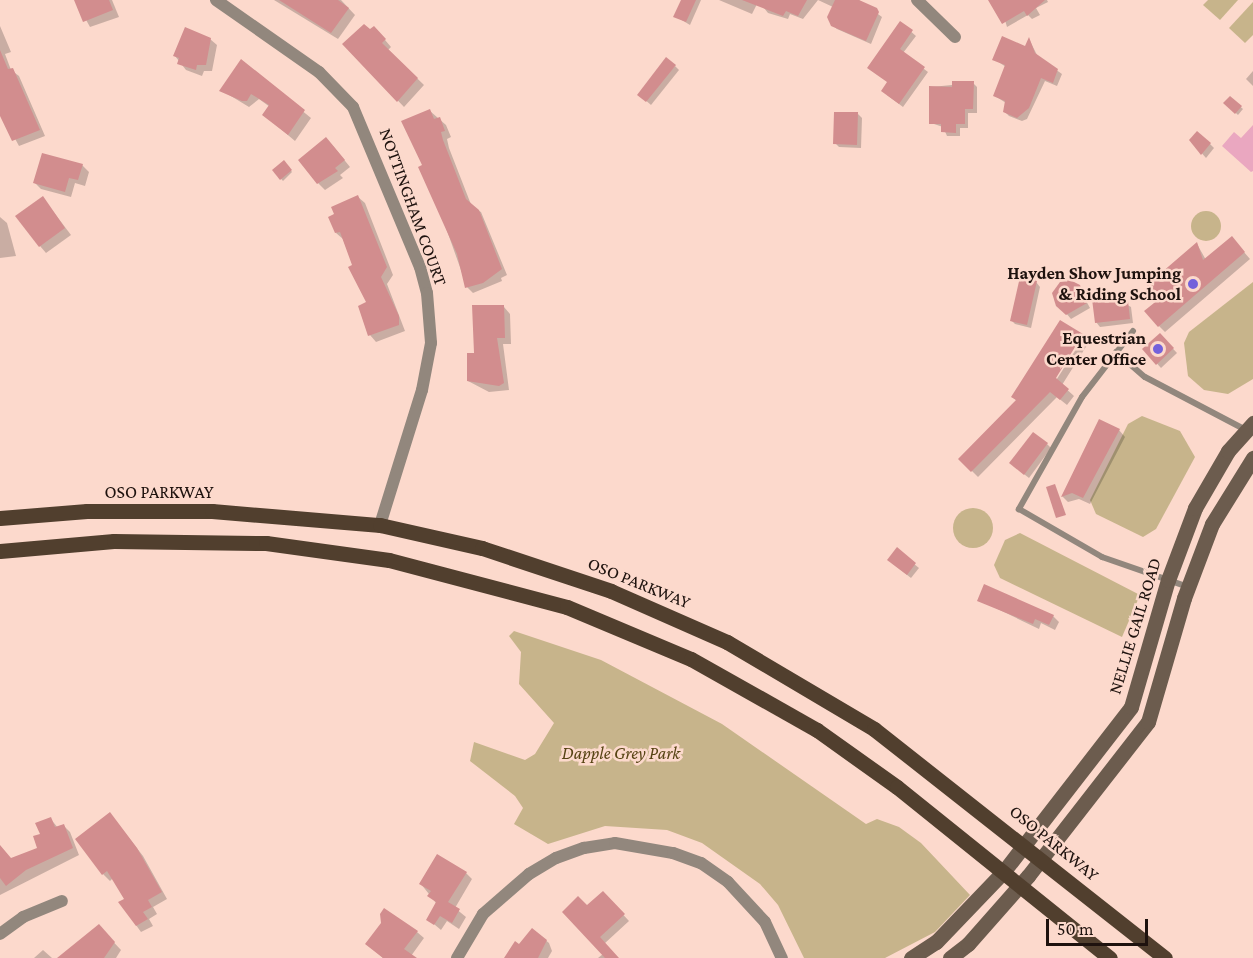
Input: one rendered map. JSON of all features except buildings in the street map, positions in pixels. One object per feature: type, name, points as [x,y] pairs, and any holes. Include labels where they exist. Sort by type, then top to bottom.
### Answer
[{"type":"main road","name":"OSO PARKWAY","points":[[0,518],[159,510],[280,515],[380,525],[542,566],[664,613],[727,642],[874,729],[1026,845],[1165,958]]},
{"type":"main road","points":[[0,551],[114,541],[276,544],[389,560],[567,607],[691,659],[753,691],[897,787],[1110,958]]},
{"type":"street","points":[[917,0],[955,37]]},
{"type":"street","name":"NOTTINGHAM COURT","points":[[220,1],[319,72],[353,107],[420,267],[427,293],[431,343],[422,390],[380,525]]},
{"type":"street","name":"NELLIE GAIL ROAD","points":[[911,958],[936,942],[1004,871],[1131,707],[1168,580],[1195,508],[1228,451],[1250,427]]},
{"type":"street","points":[[950,958],[968,944],[1042,859],[1148,722],[1188,587],[1212,524],[1253,458]]},
{"type":"street","points":[[457,958],[483,914],[529,874],[565,854],[615,843],[673,853],[701,863],[728,882],[765,922],[782,958]]},
{"type":"street","points":[[0,934],[23,917],[62,901]]},
{"type":"lane","points":[[1134,331],[1082,397],[1019,509],[1102,557],[1188,587]]},
{"type":"lane","points":[[1116,352],[1145,376],[1250,427]]},
{"type":"green space","points":[[1208,0],[1238,0],[1220,20],[1203,5]]},
{"type":"green space","points":[[1253,2],[1253,35],[1245,43],[1229,28]]},
{"type":"green space","points":[[1206,211],[1217,215],[1221,226],[1217,237],[1206,241],[1195,237],[1191,226],[1195,215]]},
{"type":"green space","points":[[1253,282],[1253,379],[1228,394],[1204,390],[1188,376],[1184,343],[1189,332]]},
{"type":"green space","points":[[1142,416],[1180,431],[1195,457],[1156,529],[1143,537],[1096,514],[1090,500],[1128,424]]},
{"type":"green space","points":[[973,508],[981,509],[987,514],[992,520],[992,536],[987,542],[981,547],[973,548],[965,547],[959,542],[954,536],[953,528],[954,520],[959,514],[965,509]]},
{"type":"green space","points":[[1020,533],[1140,595],[1122,637],[1000,578],[994,565],[1005,540]]},
{"type":"green space","name":"Dapple Grey Park","points":[[514,631],[601,660],[722,724],[866,824],[877,819],[899,827],[921,843],[970,895],[935,932],[885,958],[804,958],[778,905],[760,884],[702,843],[667,830],[605,826],[548,844],[514,824],[523,808],[515,796],[470,761],[474,742],[525,760],[535,754],[554,723],[519,684],[521,652],[509,636]]},
{"type":"shaded area","points":[[1253,125],[1253,171],[1251,172],[1222,146],[1234,132],[1241,138]]},
{"type":"place","name":"Hayden Show Jumping & Riding School","points":[[1193,284]]},
{"type":"place","name":"Equestrian Center Office","points":[[1158,349]]}]
